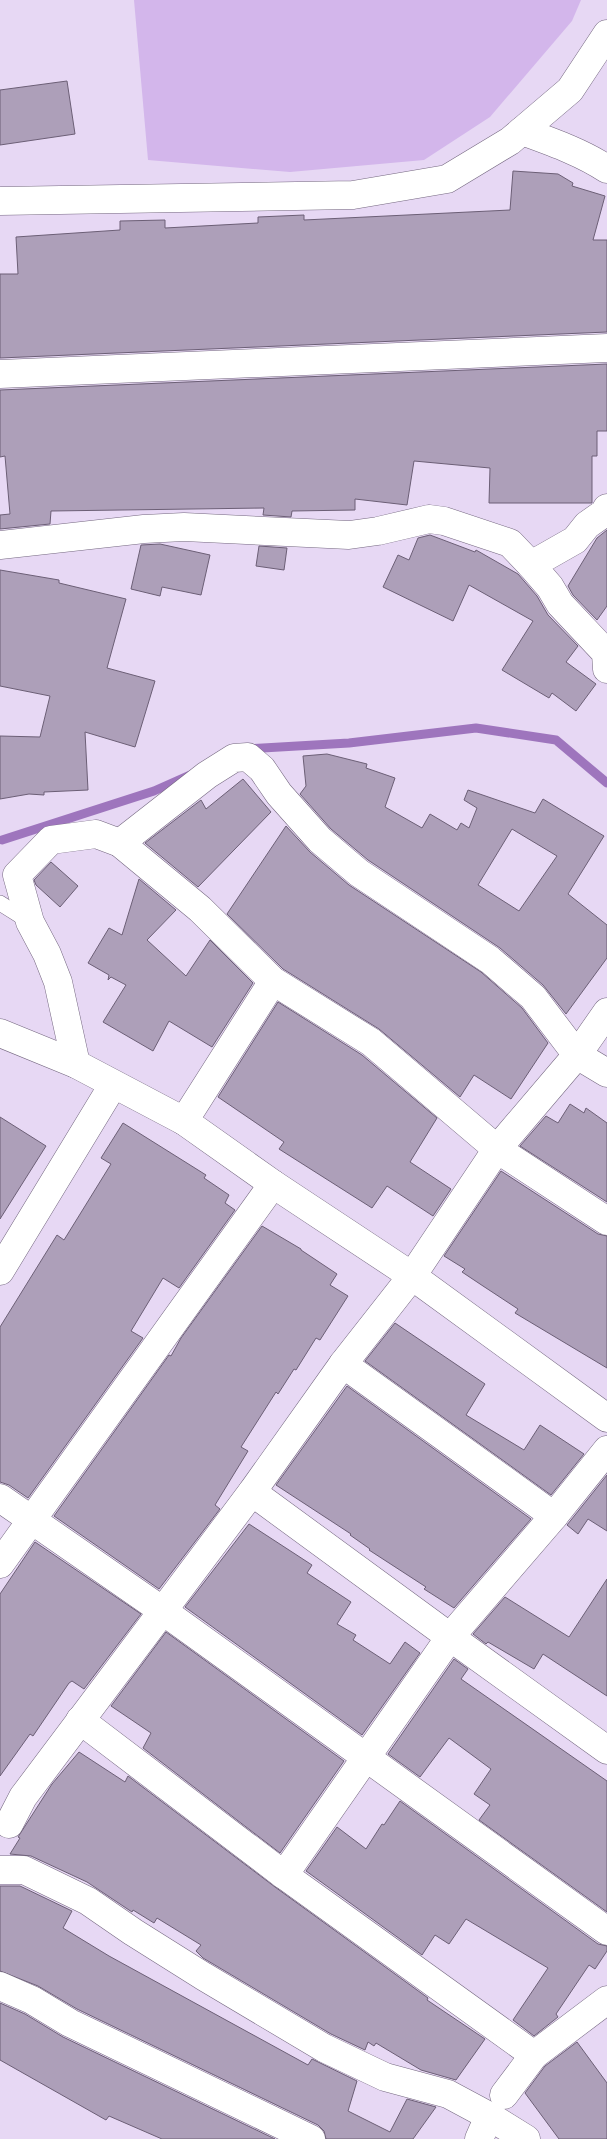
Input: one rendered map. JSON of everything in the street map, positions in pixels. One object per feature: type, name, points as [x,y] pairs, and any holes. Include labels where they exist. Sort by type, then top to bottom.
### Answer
[{"type":"street","points":[[0,201],[353,195],[447,179],[510,141],[570,90],[607,34]]},
{"type":"street","points":[[522,131],[592,159],[607,169]]},
{"type":"street","points":[[0,374],[607,348]]},
{"type":"street","points":[[531,565],[575,540],[587,525],[604,513],[607,508]]},
{"type":"street","points":[[0,545],[144,528],[184,526],[349,535],[378,532],[429,519],[444,521],[510,543],[550,587],[560,604],[606,653],[607,669]]},
{"type":"street","points":[[120,842],[207,775],[234,758],[248,757],[262,769],[279,794],[326,846],[360,873],[490,960],[533,997],[577,1055],[607,1073]]},
{"type":"street","points":[[76,1064],[58,982],[47,954],[30,922],[17,875],[51,840],[96,834],[120,842],[200,909],[273,981],[371,1042],[497,1149],[607,1221]]},
{"type":"street","points":[[184,1121],[226,1058],[273,981]]},
{"type":"street","points":[[9,1824],[24,1797],[80,1720],[252,1492],[343,1364],[412,1276],[497,1149],[577,1055],[607,1012]]},
{"type":"street","points":[[0,1034],[76,1064],[184,1121],[273,1184],[412,1276],[604,1408]]},
{"type":"street","points":[[0,1272],[113,1085]]},
{"type":"street","points":[[0,1564],[273,1184]]},
{"type":"street","points":[[343,1364],[554,1516]]},
{"type":"street","points":[[284,1875],[450,1638],[554,1516],[607,1450]]},
{"type":"street","points":[[252,1492],[450,1638],[607,1750]]},
{"type":"street","points":[[0,1498],[163,1611],[607,1931]]},
{"type":"street","points":[[80,1720],[284,1875],[534,2055]]},
{"type":"street","points":[[0,1870],[24,1870],[88,1901],[203,1976],[324,2048],[385,2077],[448,2094],[491,2117],[526,2139]]},
{"type":"street","points":[[0,1986],[32,2000],[70,2023],[311,2139]]},
{"type":"street","points":[[491,2117],[534,2055],[607,2000]]},
{"type":"lane","points":[[0,904],[30,922]]},
{"type":"shaded area","points":[[134,0],[581,0],[572,21],[490,117],[424,160],[290,172],[148,160]]},
{"type":"building","points":[[67,81],[75,134],[0,145],[0,90]]},
{"type":"building","points":[[513,171],[558,174],[573,183],[572,186],[605,196],[593,240],[607,240],[607,332],[0,358],[0,274],[18,274],[16,237],[120,230],[120,221],[165,220],[165,228],[258,223],[258,217],[304,215],[304,220],[510,210]]},
{"type":"building","points":[[607,364],[607,431],[597,431],[597,456],[592,456],[592,503],[489,503],[490,468],[414,461],[407,505],[355,499],[355,510],[292,511],[291,517],[263,515],[264,508],[51,511],[50,524],[0,529],[0,515],[10,514],[5,456],[0,457],[0,390]]},
{"type":"building","points":[[607,530],[607,606],[597,620],[573,595],[568,586],[597,538]]},
{"type":"building","points":[[430,535],[475,552],[476,550],[518,574],[537,596],[548,615],[578,646],[566,662],[596,684],[576,711],[552,693],[549,698],[502,670],[533,621],[469,585],[453,621],[383,587],[398,555],[409,560],[418,538]]},
{"type":"building","points":[[160,544],[210,555],[201,595],[162,587],[160,596],[131,589],[141,545]]},
{"type":"building","points":[[259,546],[287,548],[284,570],[256,566]]},
{"type":"building","points":[[0,570],[59,580],[59,583],[126,599],[107,668],[155,681],[135,747],[85,732],[88,790],[44,792],[44,795],[29,794],[0,799],[0,736],[40,737],[50,696],[0,686]]},
{"type":"building","points":[[327,754],[367,764],[366,768],[395,778],[385,807],[422,828],[430,814],[457,830],[461,823],[469,828],[477,808],[464,800],[468,790],[535,813],[543,799],[604,836],[568,894],[607,925],[607,958],[566,1014],[543,985],[500,948],[368,860],[331,829],[300,794],[306,786],[303,756]],"holes":[[[512,829],[557,856],[519,911],[478,885]]]},
{"type":"building","points":[[243,779],[271,812],[198,887],[145,843],[201,800],[206,809]]},
{"type":"building","points":[[286,826],[310,852],[349,885],[481,972],[522,1008],[548,1043],[511,1099],[474,1075],[460,1097],[379,1029],[283,969],[227,914]]},
{"type":"building","points":[[51,862],[78,886],[60,907],[36,885],[34,880]]},
{"type":"building","points":[[139,879],[176,910],[147,940],[186,976],[210,940],[253,983],[212,1047],[169,1021],[153,1051],[103,1022],[126,985],[111,977],[108,980],[109,975],[88,963],[109,928],[122,935]]},
{"type":"building","points":[[278,1002],[362,1055],[437,1118],[410,1162],[451,1189],[433,1216],[387,1186],[372,1208],[279,1149],[284,1142],[218,1097]]},
{"type":"building","points":[[570,1104],[584,1113],[586,1108],[607,1123],[607,1202],[520,1146],[546,1116],[558,1123]]},
{"type":"building","points":[[0,1117],[46,1146],[0,1219]]},
{"type":"building","points":[[123,1123],[206,1175],[204,1178],[229,1195],[225,1203],[235,1210],[179,1288],[163,1278],[131,1331],[143,1338],[28,1498],[9,1485],[0,1482],[0,1327],[57,1235],[64,1240],[111,1164],[101,1158]]},
{"type":"building","points":[[501,1171],[598,1234],[607,1236],[607,1368],[515,1313],[518,1309],[462,1272],[465,1269],[444,1256]]},
{"type":"building","points":[[262,1226],[301,1249],[337,1274],[330,1285],[348,1296],[320,1340],[316,1338],[296,1370],[294,1369],[278,1394],[276,1392],[241,1447],[248,1451],[215,1505],[220,1509],[159,1589],[54,1516],[169,1355],[171,1356],[181,1338]]},
{"type":"building","points":[[395,1323],[485,1384],[466,1415],[524,1450],[540,1425],[584,1454],[551,1495],[365,1361]]},
{"type":"building","points":[[347,1386],[531,1519],[454,1608],[424,1589],[426,1587],[369,1550],[351,1534],[276,1485]]},
{"type":"building","points":[[607,1475],[607,1531],[588,1519],[578,1534],[567,1525]]},
{"type":"building","points":[[249,1524],[312,1565],[307,1573],[351,1602],[337,1624],[356,1635],[353,1640],[390,1664],[405,1642],[420,1653],[362,1735],[185,1607]]},
{"type":"building","points":[[35,1542],[141,1614],[84,1689],[72,1681],[69,1683],[33,1736],[30,1734],[0,1776],[0,1594]]},
{"type":"building","points":[[607,1579],[607,1696],[543,1654],[534,1669],[488,1642],[486,1644],[473,1634],[505,1597],[569,1637]]},
{"type":"building","points":[[166,1632],[344,1761],[280,1853],[143,1748],[151,1733],[111,1706]]},
{"type":"building","points":[[454,1659],[468,1669],[461,1679],[607,1781],[607,1912],[479,1820],[490,1805],[474,1794],[491,1769],[449,1738],[420,1777],[388,1754]]},
{"type":"building","points":[[79,1752],[125,1782],[128,1776],[275,1887],[428,1998],[427,2000],[485,2039],[456,2080],[421,2070],[376,2043],[374,2046],[368,2042],[365,2050],[331,2034],[203,1958],[196,1951],[201,1945],[157,1918],[154,1923],[133,1910],[132,1912],[87,1882],[31,1856],[10,1854],[20,1838],[18,1837],[52,1784]]},
{"type":"building","points":[[400,1801],[598,1944],[607,1946],[607,1951],[595,1969],[589,1965],[556,2014],[558,2017],[534,2036],[513,2020],[548,1968],[466,1919],[449,1944],[435,1935],[422,1955],[306,1871],[337,1827],[366,1849]]},
{"type":"building","points":[[0,1886],[20,1886],[72,1911],[63,1928],[109,1956],[308,2065],[312,2059],[357,2081],[348,2111],[390,2132],[407,2099],[436,2107],[413,2139],[326,2139],[324,2131],[318,2125],[77,2009],[38,1986],[0,1971]]},
{"type":"building","points":[[0,2003],[25,2014],[63,2037],[275,2139],[162,2139],[109,2116],[106,2120],[0,2060]]},
{"type":"building","points":[[577,2042],[607,2083],[607,2139],[559,2139],[525,2093],[545,2066]]},
{"type":"waterway","points":[[247,749],[349,743],[476,728],[556,740],[607,783]]},
{"type":"waterway","points":[[2,840],[154,791],[190,775]]}]
